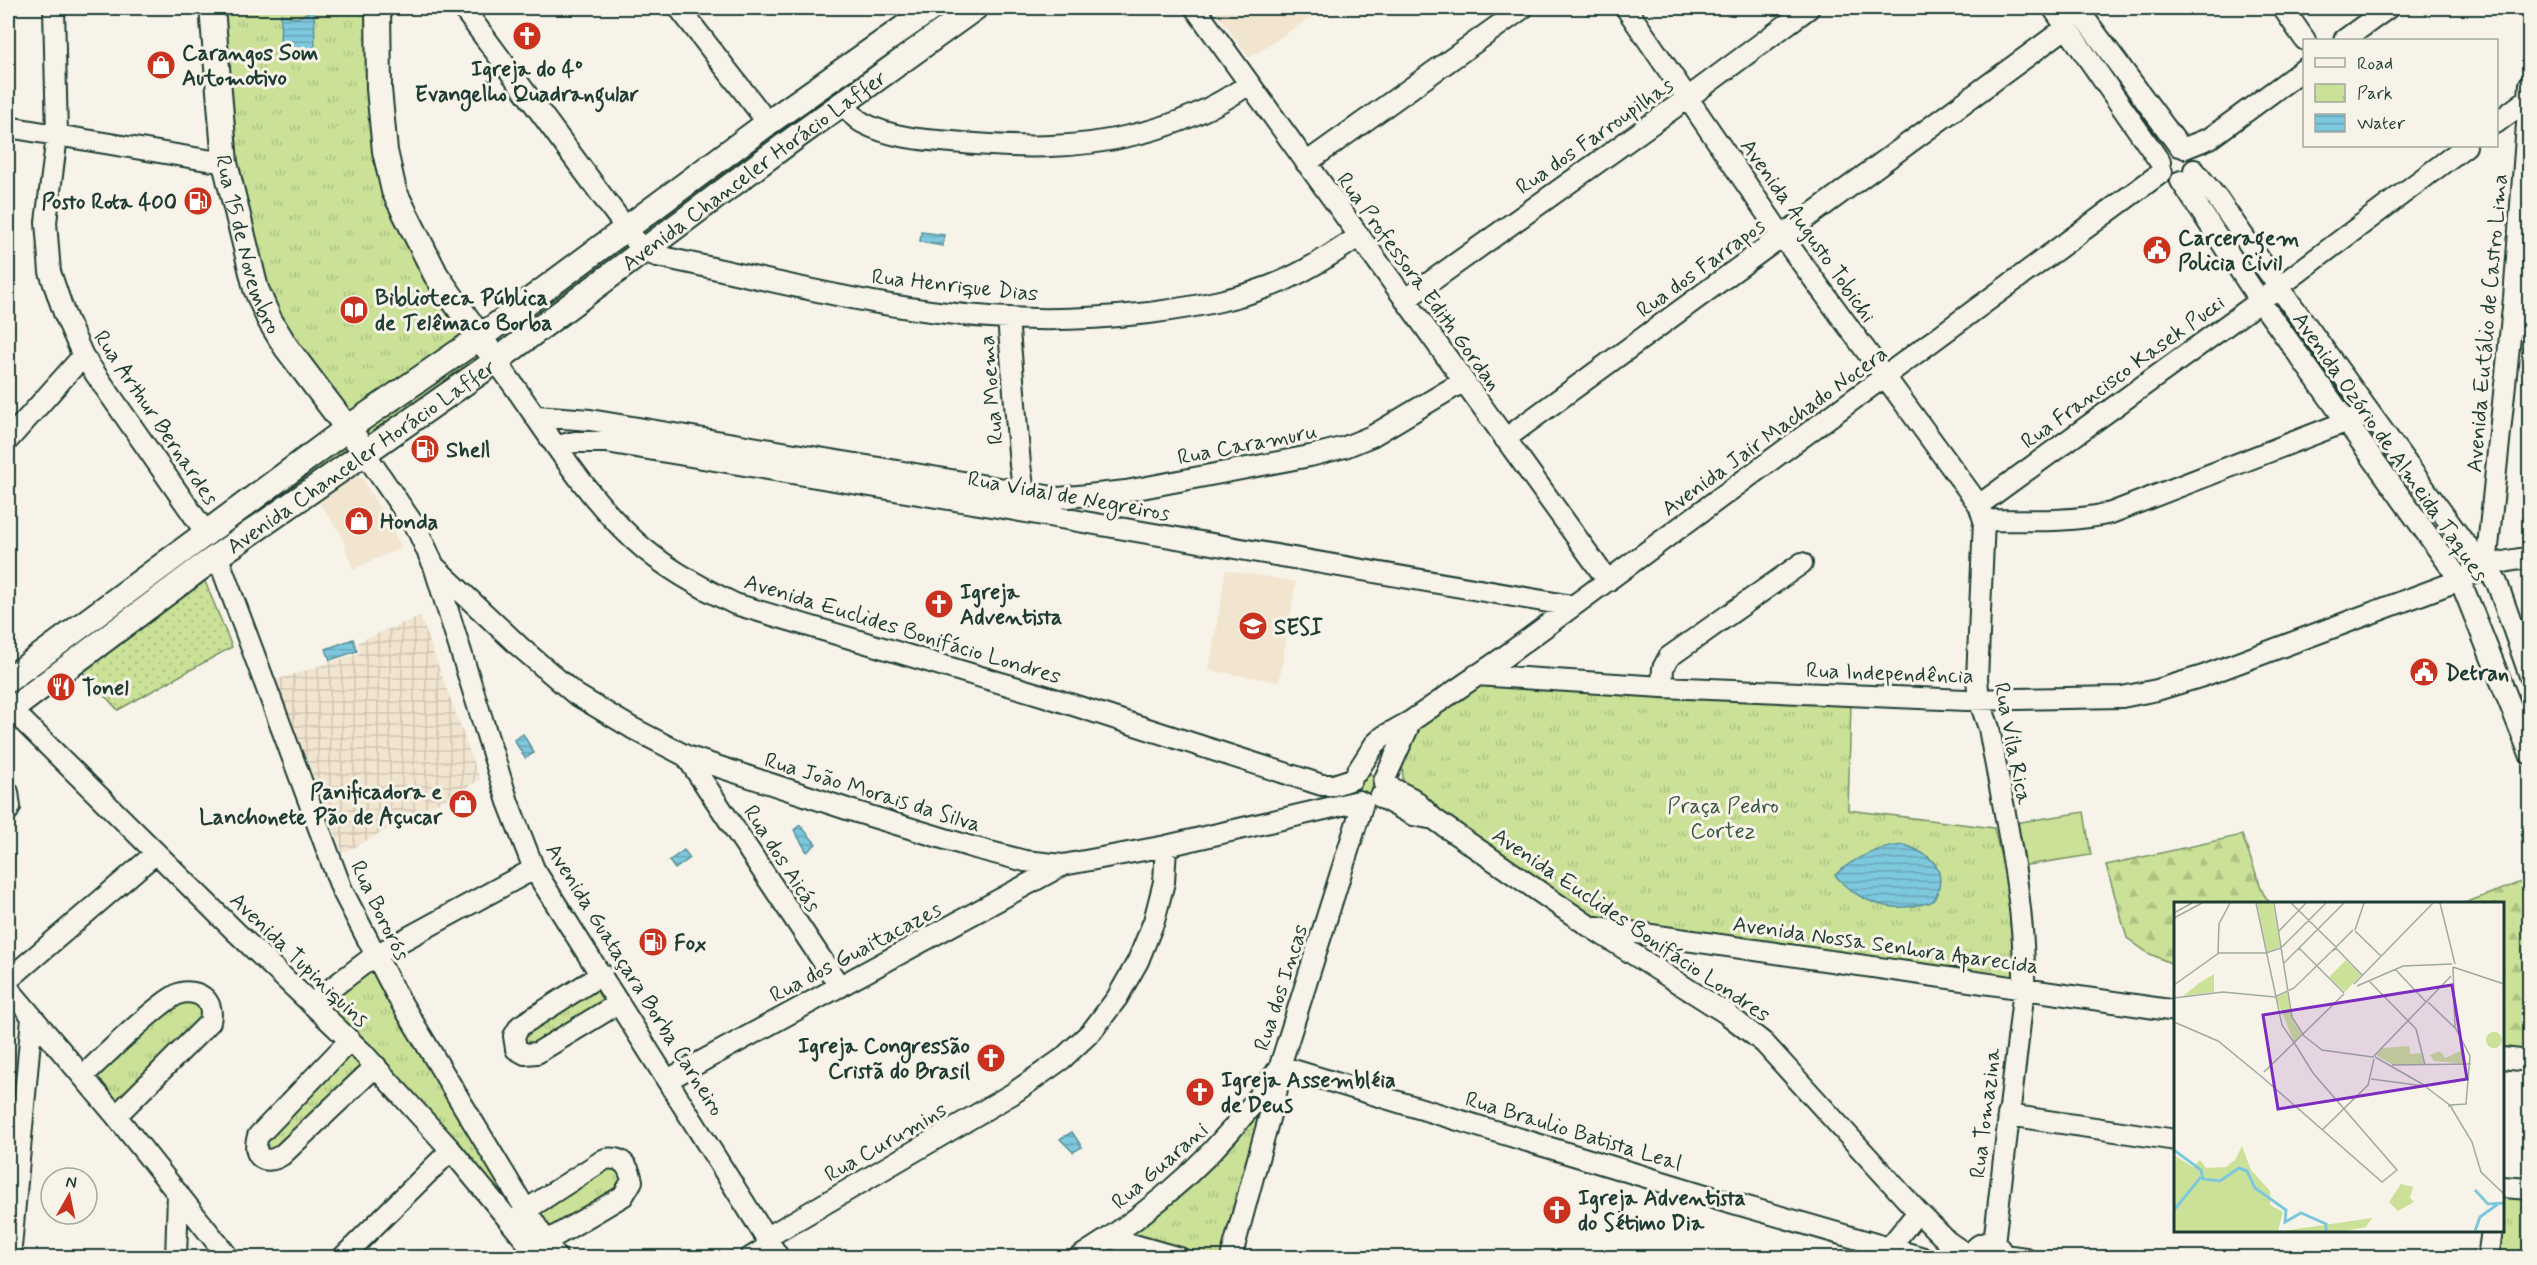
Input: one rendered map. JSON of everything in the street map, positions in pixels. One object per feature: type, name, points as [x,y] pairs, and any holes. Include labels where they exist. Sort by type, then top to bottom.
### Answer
[{"type":"main road","name":"Rua 15 de Novembro","points":[[212,8],[225,163],[256,289],[269,319],[286,347],[364,452]]},
{"type":"main road","points":[[378,8],[379,89],[385,151],[394,191],[436,275],[496,361]]},
{"type":"main road","name":"Avenida Chanceler Horácio Laffer","points":[[8,680],[348,428],[479,338],[768,123],[932,8]]},
{"type":"main road","name":"Avenida Chanceler Horácio Laffer","points":[[10,711],[217,555],[496,361],[975,8]]},
{"type":"street","name":"Rua Arthur Bernardes","points":[[54,8],[57,136],[46,222],[50,272],[64,314],[83,356],[206,533]]},
{"type":"street","points":[[464,8],[643,251]]},
{"type":"street","points":[[679,8],[768,123]]},
{"type":"street","name":"Rua Professora Edith Gordan","points":[[1195,8],[1608,581]]},
{"type":"street","points":[[1306,163],[1523,8]]},
{"type":"street","name":"Avenida Augusto Tobichi","points":[[1626,8],[1782,236],[1981,512]]},
{"type":"street","name":"Rua dos Farroupilhas","points":[[1405,300],[1689,97],[1809,8]]},
{"type":"street","points":[[2053,8],[2172,180],[2210,138],[2303,70]]},
{"type":"street","name":"Avenida Ozório de Almeida Taques","points":[[2077,8],[2187,161],[2217,198],[2462,540],[2486,566],[2497,583],[2529,676]]},
{"type":"street","points":[[2283,8],[2304,39]]},
{"type":"street","points":[[2345,39],[2388,8]]},
{"type":"street","name":"Rua dos Farrapos","points":[[1505,439],[2067,27]]},
{"type":"street","points":[[844,104],[861,122],[881,131],[938,141],[1028,147],[1071,145],[1137,135],[1186,118],[1229,98],[1249,84]]},
{"type":"street","points":[[2498,121],[2529,94]]},
{"type":"street","name":"Avenida Eutálio de Castro Lima","points":[[2486,566],[2522,301],[2529,94]]},
{"type":"street","points":[[8,127],[225,163]]},
{"type":"street","name":"Rua Francisco Kasek Pucci","points":[[1981,512],[2465,147]]},
{"type":"street","name":"Avenida Jair Machado Nocera","points":[[1354,776],[1375,744],[1608,581],[1885,378],[2161,167],[2166,150],[2187,161]]},
{"type":"street","name":"Avenida Ozório de Almeida Taques","points":[[2187,161],[2260,301],[2460,580],[2529,754]]},
{"type":"street","name":"Rua Henrique Dias","points":[[643,251],[882,303],[1008,318],[1118,316],[1178,309],[1235,298],[1285,280],[1328,258],[1359,236]]},
{"type":"street","name":"Rua Moema","points":[[1008,318],[1026,503]]},
{"type":"street","points":[[8,440],[83,356]]},
{"type":"street","name":"Avenida Euclides Bonifácio Londres","points":[[496,361],[599,505],[635,542],[696,585],[735,604],[1046,696],[1322,785],[1334,785],[1370,769],[1378,774],[1374,793],[1413,815],[1434,819],[1589,926],[1727,1014],[1764,1043],[1918,1212],[1947,1241],[1970,1257]]},
{"type":"street","name":"Rua Caramuru","points":[[1026,503],[1126,491],[1333,450],[1372,436],[1464,381]]},
{"type":"street","points":[[1981,512],[2043,522],[2080,520],[2111,513],[2369,413]]},
{"type":"street","name":"Rua Vidal de Negreiros","points":[[537,416],[590,420],[1572,606]]},
{"type":"street","name":"Rua Vidal de Negreiros","points":[[557,446],[575,442],[606,442],[1026,503]]},
{"type":"street","name":"Avenida Guataçara Borba Carneiro","points":[[364,452],[418,531],[434,566],[508,802],[534,869],[669,1079],[772,1247]]},
{"type":"street","name":"Rua Vila Rica","points":[[1981,512],[1977,645],[1979,700],[1989,728],[2020,906],[2025,954],[2024,989]]},
{"type":"street","name":"Rua Bororós","points":[[217,555],[342,890],[374,956],[520,1217],[548,1252]]},
{"type":"street","name":"Rua Independência","points":[[1476,675],[1662,687],[1979,700],[2112,697],[2157,690],[2203,676],[2460,580],[2486,566],[2509,559],[2529,558]]},
{"type":"street","points":[[1662,687],[1663,668],[1669,657],[1802,563]]},
{"type":"street","name":"Rua João Morais da Silva","points":[[434,566],[520,647],[575,694],[632,728],[686,756],[850,810],[1025,861],[1063,865],[1166,846],[1374,793]]},
{"type":"street","name":"Avenida Tupiniquins","points":[[10,711],[350,1040],[452,1150],[520,1217]]},
{"type":"street","name":"Rua dos Incas","points":[[1231,1257],[1277,1089],[1280,1066],[1374,793],[1411,721]]},
{"type":"street","name":"Rua dos Aicás","points":[[686,756],[840,987]]},
{"type":"street","points":[[1354,776],[1350,791],[1374,793]]},
{"type":"street","points":[[8,792],[10,807],[8,812]]},
{"type":"street","name":"Rua Curumins","points":[[750,1257],[772,1247],[1012,1094],[1062,1059],[1092,1031],[1117,998],[1138,961],[1154,921],[1164,882],[1166,846]]},
{"type":"street","points":[[8,980],[156,853]]},
{"type":"street","name":"Rua dos Guaitacazes","points":[[669,1079],[1063,865]]},
{"type":"street","points":[[311,1004],[374,956],[534,869]]},
{"type":"street","name":"Avenida Nossa Senhora Aparecida","points":[[1589,926],[2174,1011]]},
{"type":"street","points":[[602,974],[520,1026],[514,1036],[516,1049],[525,1054],[537,1053],[619,1003]]},
{"type":"street","points":[[8,988],[116,1116],[229,1257]]},
{"type":"street","name":"Rua Tomazina","points":[[2000,1252],[2008,1115],[2024,989]]},
{"type":"street","points":[[83,1076],[180,993],[192,992],[203,997],[209,1004],[212,1013],[210,1022],[116,1116]]},
{"type":"street","points":[[10,1257],[10,1209],[32,1018]]},
{"type":"street","points":[[350,1040],[258,1136],[256,1149],[260,1156],[272,1161],[282,1155],[376,1066]]},
{"type":"street","points":[[2504,1058],[2529,1062]]},
{"type":"street","name":"Rua Guarani","points":[[1078,1257],[1110,1238],[1185,1178],[1227,1137],[1280,1066]]},
{"type":"street","name":"Rua Braulio Batista Leal","points":[[1280,1066],[1888,1249],[1924,1257]]},
{"type":"street","points":[[2008,1115],[2174,1140]]},
{"type":"street","points":[[342,1257],[452,1150]]},
{"type":"street","points":[[520,1217],[605,1159],[614,1157],[623,1161],[630,1171],[632,1181],[622,1196],[548,1252]]},
{"type":"street","points":[[2504,1186],[2529,1189]]},
{"type":"street","points":[[177,1252],[178,1193]]},
{"type":"street","points":[[1888,1249],[1918,1212]]},
{"type":"street","points":[[177,1252],[207,1229]]},
{"type":"street","points":[[2488,1257],[2492,1232]]},
{"type":"street","points":[[1110,1238],[1180,1257]]},
{"type":"street","points":[[1970,1257],[1972,1250],[1978,1244],[1986,1242],[2000,1252],[2025,1257]]},
{"type":"shaded area","points":[[1214,8],[1325,8],[1249,58]]},
{"type":"shaded area","points":[[351,476],[362,478],[402,547],[353,570],[341,534],[317,500]]},
{"type":"shaded area","name":"SESI","points":[[1226,570],[1296,582],[1279,682],[1209,670]]},
{"type":"shaded area","points":[[420,616],[480,780],[343,853],[276,680],[360,653],[358,642]]},
{"type":"green space","points":[[217,8],[371,8],[375,141],[470,339],[348,419],[274,319],[236,185]]},
{"type":"green space","points":[[752,149],[755,154],[658,225],[655,221]]},
{"type":"green space","points":[[629,239],[634,245],[509,337],[505,332]]},
{"type":"green space","points":[[475,354],[478,358],[367,437],[363,431]]},
{"type":"green space","points":[[349,442],[353,447],[224,538],[222,534]]},
{"type":"green space","points":[[185,562],[187,565],[18,693],[15,690]]},
{"type":"green space","points":[[204,579],[232,647],[118,710],[79,668]]},
{"type":"green space","name":"Praça Pedro Cortez","points":[[1488,684],[1851,702],[1848,810],[1994,828],[2013,923],[2015,961],[2013,981],[1594,920],[1487,852],[1403,783],[1402,756],[1417,726],[1475,687]]},
{"type":"green space","points":[[1366,773],[1378,780],[1373,799],[1357,797],[1352,784]]},
{"type":"green space","points":[[2084,812],[2091,855],[2021,866],[2014,823]]},
{"type":"green space","points":[[2242,835],[2263,893],[2269,902],[2174,902],[2174,965],[2148,953],[2127,938],[2106,865]]},
{"type":"green space","points":[[2529,879],[2529,1051],[2504,1047],[2504,902],[2467,902]]},
{"type":"green space","points":[[369,962],[518,1212],[382,1057],[281,1153],[266,1158],[261,1136],[356,1037],[318,1001]]},
{"type":"green space","points":[[591,982],[608,1009],[533,1053],[516,1036]]},
{"type":"green space","points":[[184,994],[210,1013],[118,1109],[87,1075]]},
{"type":"green space","points":[[1271,1099],[1225,1257],[1192,1257],[1125,1236]]},
{"type":"green space","points":[[616,1162],[628,1185],[546,1232],[531,1209]]},
{"type":"green space","points":[[2504,1190],[2529,1194],[2529,1257],[2489,1258],[2493,1232],[2504,1232]]},
{"type":"water","points":[[314,9],[315,50],[280,48],[281,14],[297,18]]},
{"type":"water","points":[[921,232],[944,235],[943,246],[920,242]]},
{"type":"water","points":[[353,639],[357,651],[330,660],[326,649]]},
{"type":"water","points":[[523,734],[534,753],[525,758],[514,740]]},
{"type":"water","points":[[800,825],[816,844],[807,852],[794,830]]},
{"type":"water","points":[[1905,845],[1927,856],[1937,867],[1940,882],[1935,898],[1930,903],[1895,907],[1872,902],[1852,891],[1835,875],[1867,854]]},
{"type":"water","points":[[684,850],[690,858],[675,869],[669,861]]},
{"type":"water","points":[[1072,1132],[1082,1147],[1073,1152],[1060,1139]]},
{"type":"place","name":"Igreja do 4º Evangelho Quadrangular","points":[[527,36]]},
{"type":"place","name":"Carangos Som Automotivo","points":[[161,65]]},
{"type":"place","name":"Posto Rota 400","points":[[198,201]]},
{"type":"place","name":"Carceragem Policia Civil","points":[[2157,250]]},
{"type":"place","name":"Biblioteca Pública de Telêmaco Borba","points":[[354,310]]},
{"type":"place","name":"Shell","points":[[425,449]]},
{"type":"place","name":"Honda","points":[[359,521]]},
{"type":"place","name":"Igreja Adventista","points":[[939,604]]},
{"type":"place","name":"SESI","points":[[1253,626]]},
{"type":"place","name":"Detran","points":[[2424,672]]},
{"type":"place","name":"Tonel","points":[[61,687]]},
{"type":"place","name":"Panificadora e Lanchonete Pão de Açucar","points":[[463,804]]},
{"type":"place","name":"Fox","points":[[653,942]]},
{"type":"place","name":"Igreja Congressão Cristã do Brasil","points":[[991,1058]]},
{"type":"place","name":"Igreja Assembléia de Deus","points":[[1200,1092]]},
{"type":"place","name":"Igreja Adventista do Sétimo Dia","points":[[1557,1210]]}]
